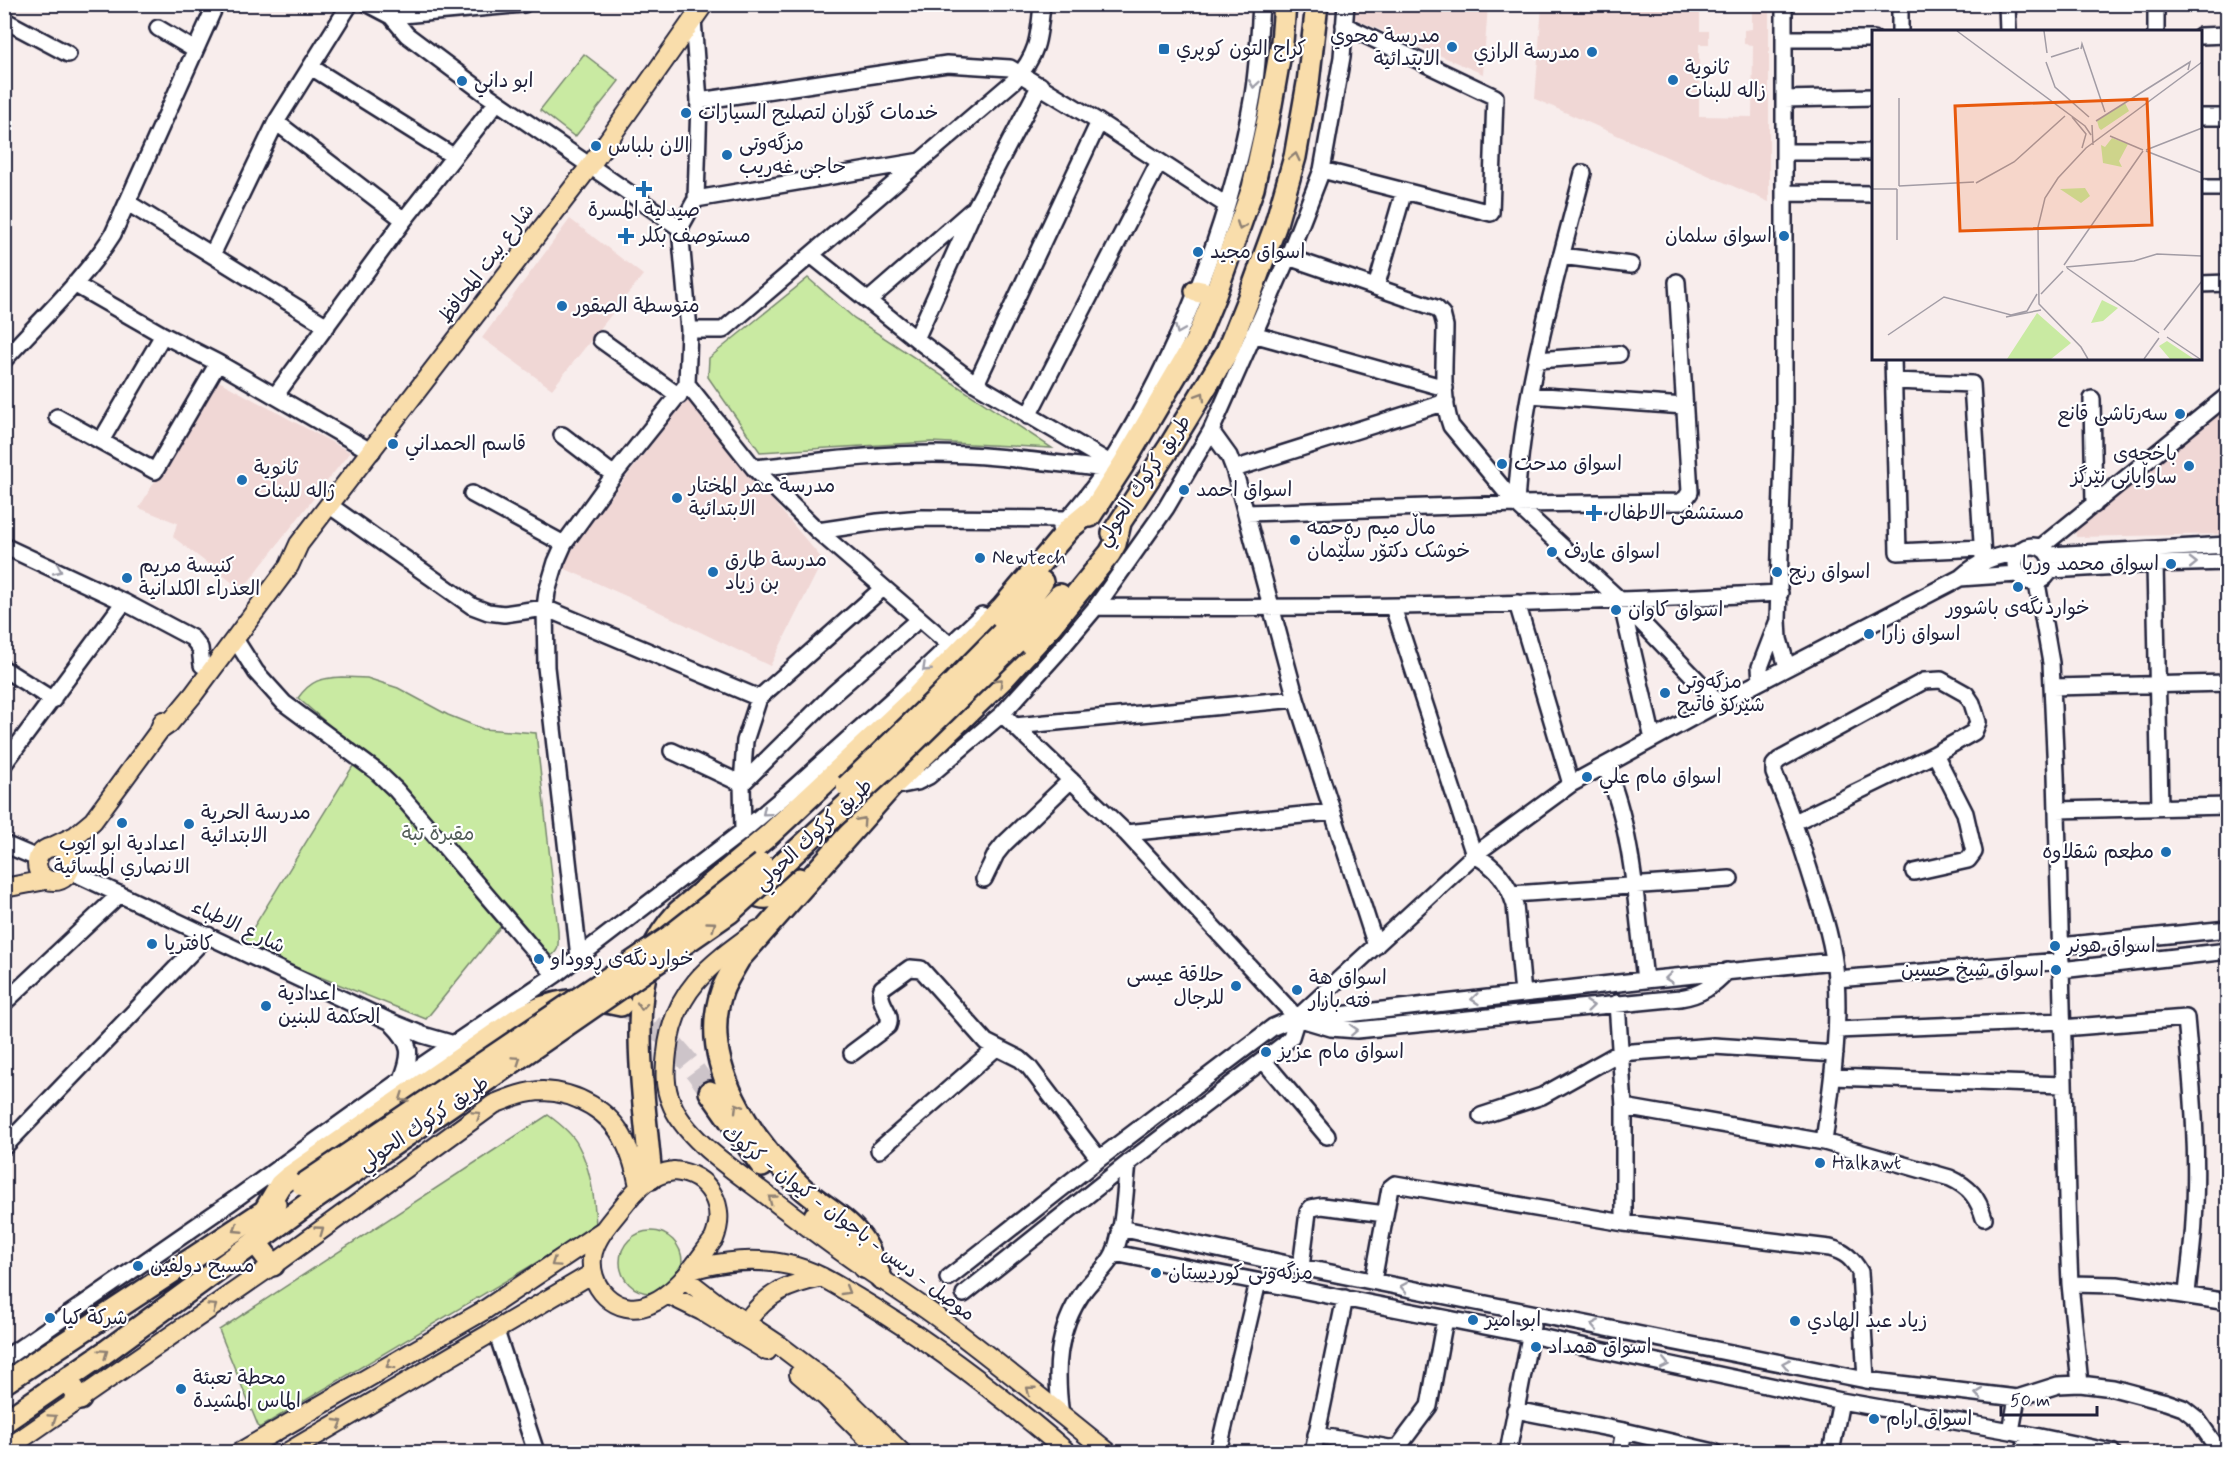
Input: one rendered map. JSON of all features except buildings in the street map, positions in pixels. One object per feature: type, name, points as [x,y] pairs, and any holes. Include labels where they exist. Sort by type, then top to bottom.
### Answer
[{"type":"highway","name":"طريق كركوك الحولي","points":[[1009,638],[1098,505],[1196,341],[1206,293],[1253,188],[1282,42],[1285,4]]},
{"type":"highway","name":"طريق كركوك الحولي","points":[[4,1422],[256,1242],[308,1193],[668,938],[746,878],[922,714],[1074,581],[1120,523],[1227,352],[1284,197],[1302,119],[1317,4]]},
{"type":"highway","points":[[1253,188],[1284,197]]},
{"type":"highway","points":[[838,847],[778,895],[763,897],[752,893],[749,888],[746,872],[752,858],[792,801],[915,698],[1003,607],[1069,529],[1098,505]]},
{"type":"highway","points":[[872,1273],[860,1235],[805,1190],[768,1152],[729,1092],[722,1075],[719,1057],[717,1021],[722,992],[739,959],[891,787],[1004,678],[1068,608],[1110,553],[1115,544],[1120,523]]},
{"type":"highway","points":[[645,1182],[640,1027],[643,989],[650,955],[666,925],[678,912],[769,834]]},
{"type":"highway","points":[[264,1212],[280,1185],[288,1178],[516,1020],[544,1006],[576,999],[602,1000],[621,1005]]},
{"type":"highway","points":[[710,1092],[737,1134],[778,1184],[843,1239],[872,1273]]},
{"type":"highway","name":"طريق كركوك الحولي","points":[[4,1383],[264,1212],[308,1193]]},
{"type":"highway","points":[[256,1242],[273,1265]]},
{"type":"highway","points":[[67,1379],[80,1399]]},
{"type":"main road","name":"شارع بيت المحافظ","points":[[159,731],[165,715],[284,554],[298,544],[372,452],[590,166],[699,12]]},
{"type":"main road","name":"شارع بيت المحافظ","points":[[4,880],[36,861],[41,852],[75,836],[93,821],[159,731],[174,719],[294,560],[298,544]]},
{"type":"main road","name":"شارع بيت المحافظ","points":[[71,867],[85,844],[93,821]]},
{"type":"main road","points":[[4,888],[46,880],[60,880],[71,867],[66,851],[54,846]]},
{"type":"main road","points":[[36,861],[41,876],[46,880]]},
{"type":"main road","name":"موصل - دبس - باجوان - كيوان - كركوك","points":[[779,914],[712,963],[699,976],[679,1007],[668,1041],[665,1074],[674,1108],[685,1126],[732,1169],[872,1273],[941,1320],[1108,1452]]},
{"type":"main road","points":[[4,1451],[273,1265],[473,1117],[494,1104],[517,1095],[541,1091],[567,1094],[590,1104],[610,1120],[625,1141],[645,1182]]},
{"type":"main road","points":[[713,1193],[732,1169]]},
{"type":"main road","points":[[666,1172],[689,1173],[702,1180],[713,1193],[719,1212],[717,1230],[714,1239],[687,1274],[667,1294],[642,1307],[625,1307],[609,1300],[593,1273],[593,1253],[604,1230],[645,1182],[666,1172]]},
{"type":"main road","points":[[240,1452],[483,1311],[604,1230]]},
{"type":"main road","points":[[687,1274],[712,1264],[752,1260],[789,1265],[822,1276],[928,1342],[1030,1420],[1067,1452]]},
{"type":"main road","points":[[288,1452],[593,1273]]},
{"type":"main road","points":[[687,1274],[719,1305],[746,1322],[837,1389],[881,1452]]},
{"type":"main road","points":[[746,1322],[764,1301],[775,1293],[794,1283],[822,1276]]},
{"type":"main road","points":[[667,1294],[702,1311],[774,1356],[901,1452]]},
{"type":"main road","points":[[483,1311],[496,1331]]},
{"type":"street","points":[[4,360],[74,284],[107,243],[128,203],[216,4]]},
{"type":"street","points":[[212,255],[276,122],[350,4]]},
{"type":"street","points":[[391,16],[464,7],[524,4]]},
{"type":"street","points":[[689,330],[723,330],[1021,73],[1035,51],[1042,4]]},
{"type":"street","points":[[4,1359],[221,1209],[402,1078],[555,975],[743,831],[792,801],[996,601],[1067,519],[1109,466],[1167,358],[1206,293],[1252,96],[1261,4]]},
{"type":"street","points":[[891,787],[916,782],[929,776],[1002,714],[1096,607],[1166,508],[1211,431],[1288,257],[1322,170],[1342,57],[1346,4]]},
{"type":"street","points":[[1784,4],[1784,423],[1778,620],[1779,639],[1787,667]]},
{"type":"street","points":[[1900,4],[1900,30]]},
{"type":"street","points":[[2007,4],[2008,30]]},
{"type":"street","points":[[2156,4],[2156,30]]},
{"type":"street","points":[[374,6],[391,16],[407,35],[427,51],[497,102],[680,228]]},
{"type":"street","points":[[579,957],[546,667],[545,608],[550,578],[564,544],[614,475],[683,390],[689,330],[680,228],[696,199],[699,12]]},
{"type":"street","points":[[4,20],[68,54]]},
{"type":"street","points":[[1322,170],[1491,213],[1495,97],[1344,25]]},
{"type":"street","points":[[158,28],[195,50]]},
{"type":"street","points":[[2202,36],[2228,35]]},
{"type":"street","points":[[1784,39],[1872,39]]},
{"type":"street","points":[[699,101],[947,64],[1010,68],[1099,122],[1226,205]]},
{"type":"street","points":[[310,67],[453,156]]},
{"type":"street","points":[[915,339],[975,208],[1040,85]]},
{"type":"street","points":[[1784,99],[1872,98]]},
{"type":"street","points":[[275,396],[453,156],[497,102]]},
{"type":"street","points":[[2202,117],[2228,117]]},
{"type":"street","points":[[276,122],[405,220]]},
{"type":"street","points":[[976,384],[1099,122]]},
{"type":"street","points":[[1784,152],[1872,152]]},
{"type":"street","points":[[696,199],[921,161]]},
{"type":"street","points":[[1028,416],[1159,162]]},
{"type":"street","points":[[1516,504],[1518,461],[1530,395],[1582,173]]},
{"type":"street","points":[[2202,188],[2228,188]]},
{"type":"street","points":[[1376,287],[1404,191]]},
{"type":"street","points":[[1784,193],[1872,194]]},
{"type":"street","points":[[128,203],[327,326]]},
{"type":"street","points":[[869,300],[975,208]]},
{"type":"street","points":[[812,255],[915,339],[976,384],[1109,466]]},
{"type":"street","points":[[1561,256],[1631,265]]},
{"type":"street","points":[[1288,257],[1430,304],[1442,314],[1445,326],[1446,395],[1451,426],[1516,504],[1621,601],[1719,703]]},
{"type":"street","points":[[1246,513],[1516,504],[1680,502],[1690,492],[1677,282]]},
{"type":"street","points":[[2202,284],[2228,283]]},
{"type":"street","points":[[74,284],[163,335],[218,363],[372,452]]},
{"type":"street","points":[[1252,334],[1446,395]]},
{"type":"street","points":[[101,441],[163,335]]},
{"type":"street","points":[[601,340],[683,390],[754,468],[818,531],[950,645]]},
{"type":"street","points":[[1537,360],[1619,354]]},
{"type":"street","points":[[1893,360],[1898,552],[2019,553]]},
{"type":"street","points":[[57,417],[155,471],[218,363]]},
{"type":"street","points":[[964,1294],[1037,1234],[1291,1037],[1297,1018],[1474,855],[1571,784],[1719,703],[1960,578],[1975,565],[1983,554],[1972,384],[1894,381]]},
{"type":"street","points":[[1234,469],[1446,395]]},
{"type":"street","points":[[1530,395],[1684,406]]},
{"type":"street","points":[[2228,395],[2094,505],[2047,557],[2045,578],[2037,583],[2026,581],[2018,574],[2014,563],[2019,553],[2029,546],[2047,557],[2155,564],[2228,562]]},
{"type":"street","points":[[2092,399],[2094,505]]},
{"type":"street","points":[[1211,431],[1229,456],[1234,469],[1296,699],[1376,946]]},
{"type":"street","points":[[562,435],[614,475]]},
{"type":"street","points":[[754,468],[843,459],[934,454],[1109,466]]},
{"type":"street","points":[[472,494],[564,544]]},
{"type":"street","points":[[329,505],[472,606],[488,612],[504,614],[545,608],[759,698]]},
{"type":"street","points":[[818,531],[921,518],[1067,519]]},
{"type":"street","points":[[2047,557],[2228,545]]},
{"type":"street","points":[[4,546],[124,602],[192,638],[200,648],[202,665]]},
{"type":"street","points":[[2155,564],[2160,808]]},
{"type":"street","points":[[1960,578],[2018,574]]},
{"type":"street","points":[[2037,583],[2051,663],[2070,1284],[2080,1384]]},
{"type":"street","points":[[743,831],[742,784],[745,741],[759,698],[883,588]]},
{"type":"street","points":[[1096,607],[1272,609],[1393,607],[1621,601],[1780,592]]},
{"type":"street","points":[[1621,601],[1653,739]]},
{"type":"street","points":[[4,764],[124,602]]},
{"type":"street","points":[[1517,603],[1571,784]]},
{"type":"street","points":[[1393,607],[1474,855],[1494,868],[1512,894],[1523,994]]},
{"type":"street","points":[[742,784],[833,694],[919,619]]},
{"type":"street","points":[[1761,681],[1760,667],[1778,620]]},
{"type":"street","points":[[235,639],[256,672],[284,703],[375,771],[396,790],[555,975]]},
{"type":"street","points":[[4,669],[53,700]]},
{"type":"street","points":[[1795,822],[1935,754],[1974,732],[1978,722],[1972,703],[1962,690],[1941,680],[1930,679],[1918,683],[1776,762],[1774,773],[1795,822],[1826,922],[1834,962],[1837,1030],[1824,1142]]},
{"type":"street","points":[[2052,687],[2228,683]]},
{"type":"street","points":[[1014,726],[1296,699]]},
{"type":"street","points":[[1002,714],[1126,832],[1297,1018],[1331,1029],[1357,1030],[1694,996],[1714,985],[1727,971]]},
{"type":"street","points":[[672,751],[742,784]]},
{"type":"street","points":[[1914,872],[1968,860],[1974,852],[1965,813],[1935,754]]},
{"type":"street","points":[[1605,766],[1617,794],[1634,887],[1645,980]]},
{"type":"street","points":[[984,879],[993,859],[1004,844],[1071,780]]},
{"type":"street","points":[[2057,810],[2228,806]]},
{"type":"street","points":[[1126,832],[1332,812]]},
{"type":"street","points":[[4,844],[36,861]]},
{"type":"street","name":"شارع الاطباء","points":[[71,867],[120,894],[389,1021],[423,1035],[454,1044]]},
{"type":"street","points":[[1512,894],[1730,879]]},
{"type":"street","points":[[4,1003],[120,894]]},
{"type":"street","points":[[2061,959],[2228,929]]},
{"type":"street","points":[[7,1141],[208,935]]},
{"type":"street","points":[[1836,979],[2061,959],[2228,951]]},
{"type":"street","points":[[948,1278],[1273,1027],[1297,1018],[1727,971],[1834,962]]},
{"type":"street","points":[[852,1053],[888,1026],[890,1017],[880,998],[882,988],[910,968],[915,967],[924,972],[986,1042],[1020,1059],[1029,1067],[1098,1160]]},
{"type":"street","points":[[1558,990],[1560,1009]]},
{"type":"street","points":[[1617,1003],[1624,1107],[1624,1223]]},
{"type":"street","points":[[1837,1030],[2186,1018],[2193,1091],[2196,1178],[2187,1294]]},
{"type":"street","name":"شارع الاطباء","points":[[389,1021],[405,1037],[408,1044],[409,1058],[402,1078]]},
{"type":"street","points":[[1481,1116],[1542,1096],[1619,1053],[1714,1046],[1835,1054]]},
{"type":"street","points":[[879,1150],[996,1048]]},
{"type":"street","points":[[1263,1060],[1327,1136]]},
{"type":"street","points":[[1833,1077],[2064,1084]]},
{"type":"street","points":[[1624,1107],[1824,1142],[1934,1173],[1963,1184],[1971,1191],[1979,1203],[1984,1218]]},
{"type":"street","points":[[1061,1415],[1056,1371],[1063,1333],[1082,1293],[1114,1253],[1120,1228],[1128,1163]]},
{"type":"street","points":[[1373,1281],[1390,1188],[1392,1185],[1399,1184],[1624,1223],[1830,1248],[1843,1252],[1854,1260],[1860,1272],[1866,1380]]},
{"type":"street","points":[[1301,1267],[1308,1212],[1311,1208],[1316,1206],[1385,1214]]},
{"type":"street","points":[[1024,1218],[1037,1234]]},
{"type":"street","points":[[1120,1228],[1301,1267],[1866,1380],[2017,1398],[2058,1385],[2080,1384],[2113,1388],[2183,1408],[2197,1419],[2207,1432],[2216,1451]]},
{"type":"street","points":[[1114,1253],[1530,1335],[1840,1401],[2011,1431],[2112,1452]]},
{"type":"street","points":[[1218,1452],[1258,1282]]},
{"type":"street","points":[[2070,1284],[2117,1284],[2228,1302]]},
{"type":"street","points":[[1313,1452],[1345,1298]]},
{"type":"street","points":[[1508,1452],[1534,1312]]},
{"type":"street","points":[[1316,1435],[1389,1448],[1399,1446],[1429,1406],[1445,1319]]},
{"type":"street","points":[[496,1331],[536,1452]]},
{"type":"street","points":[[2011,1431],[2017,1398]]},
{"type":"street","points":[[1831,1452],[1840,1401]]},
{"type":"street","points":[[1515,1410],[1624,1431],[1714,1452]]},
{"type":"street","points":[[1620,1452],[1624,1431]]},
{"type":"street","points":[[2024,1452],[2027,1435]]},
{"type":"shaded area","name":"مدرسة محوي الابتدائية","points":[[1356,4],[1488,5],[1483,74],[1355,19]]},
{"type":"shaded area","points":[[1542,5],[1700,5],[1700,31],[1709,31],[1709,44],[1699,44],[1699,116],[1752,117],[1753,45],[1744,44],[1744,30],[1752,29],[1752,5],[1769,5],[1769,202],[1535,99]]},
{"type":"shaded area","name":"متوسطة الصقور","points":[[570,219],[643,275],[552,389],[482,338]]},
{"type":"shaded area","name":"ثانوية ژاله للبنات","points":[[215,379],[350,452],[242,590],[173,537],[177,523],[139,508]]},
{"type":"shaded area","points":[[687,399],[823,560],[770,666],[637,601],[561,567],[588,526]]},
{"type":"shaded area","name":"باخچەی ساوایانی نێرگز","points":[[2227,403],[2227,534],[2076,537],[2075,529]]},
{"type":"green space","points":[[584,54],[619,81],[575,137],[540,110]]},
{"type":"green space","points":[[808,278],[854,318],[1052,448],[931,442],[760,452],[708,377],[709,358]]},
{"type":"green space","name":"مقبرة تبة","points":[[342,677],[367,678],[398,688],[448,715],[483,729],[536,733],[558,930],[557,950],[547,957],[510,915],[426,1019],[242,946],[361,753],[298,698],[307,687],[317,681]]},
{"type":"green space","points":[[548,1115],[572,1136],[582,1154],[592,1185],[596,1227],[259,1428],[219,1330]]},
{"type":"green space","points":[[651,1231],[668,1236],[673,1240],[677,1245],[682,1262],[677,1279],[673,1284],[668,1288],[651,1293],[634,1288],[629,1284],[625,1279],[620,1262],[625,1245],[629,1240],[634,1236]]},
{"type":"tunnel","points":[[627,1008],[652,1025],[674,1045],[710,1092]]},
{"type":"place","name":"مدرسة محوي الابتدائية","points":[[1452,47]]},
{"type":"place","name":"كراج التون كوپري","points":[[1164,49]]},
{"type":"place","name":"مدرسة الرازي","points":[[1592,52]]},
{"type":"place","name":"ثانوية زاله للبنات","points":[[1673,80]]},
{"type":"place","name":"ابو داني","points":[[462,81]]},
{"type":"place","name":"خدمات گۆران لتصليح السيارات","points":[[686,113]]},
{"type":"place","name":"الان بلباس","points":[[596,146]]},
{"type":"place","name":"مزگەوتی حاجی غەریب","points":[[727,155]]},
{"type":"place","name":"صيدلية المسرة","points":[[644,189]]},
{"type":"place","name":"مستوصف بكلر","points":[[626,236]]},
{"type":"place","name":"اسواق سلمان","points":[[1784,236]]},
{"type":"place","name":"اسواق مجيد","points":[[1198,252]]},
{"type":"place","name":"متوسطة الصقور","points":[[562,306]]},
{"type":"place","name":"سەرتاشی قانع","points":[[2180,414]]},
{"type":"place","name":"قاسم الحمداني","points":[[393,444]]},
{"type":"place","name":"اسواق مدحت","points":[[1502,464]]},
{"type":"place","name":"باخچەی ساوایانی نێرگز","points":[[2189,466]]},
{"type":"place","name":"ثانوية ژاله للبنات","points":[[242,480]]},
{"type":"place","name":"اسواق احمد","points":[[1184,490]]},
{"type":"place","name":"مدرسة عمر المختار الابتدائية","points":[[677,498]]},
{"type":"place","name":"مستشفى الاطفال","points":[[1594,513]]},
{"type":"place","name":"ماڵ میم رەحمە خوشک دکتۆر سڵێمان","points":[[1295,540]]},
{"type":"place","name":"اسواق عارف","points":[[1552,552]]},
{"type":"place","name":"Newtech","points":[[980,558]]},
{"type":"place","name":"اسواق محمد وريا","points":[[2171,564]]},
{"type":"place","name":"مدرسة طارق بن زياد","points":[[713,572]]},
{"type":"place","name":"اسواق رنج","points":[[1777,572]]},
{"type":"place","name":"كنيسة مريم العذراء الكلدانية","points":[[127,578]]},
{"type":"place","name":"خواردنگەی باشوور","points":[[2018,587]]},
{"type":"place","name":"اسواق كاوان","points":[[1616,610]]},
{"type":"place","name":"اسواق زارا","points":[[1869,634]]},
{"type":"place","name":"مزگەوتی شێرکۆ فاتیح","points":[[1665,693]]},
{"type":"place","name":"اسواق مام علي","points":[[1587,777]]},
{"type":"place","name":"اعدادية ابو ايوب الانصاري المسائية","points":[[122,823]]},
{"type":"place","name":"مدرسة الحرية الابتدائية","points":[[189,824]]},
{"type":"place","name":"مطعم شقلاوه","points":[[2166,852]]},
{"type":"place","name":"کافتریا","points":[[152,944]]},
{"type":"place","name":"اسواق هونر","points":[[2055,946]]},
{"type":"place","name":"خواردنگەی ڕووداو","points":[[539,959]]},
{"type":"place","name":"اسواق شيخ حسين","points":[[2056,970]]},
{"type":"place","name":"حلاقة عيسى للرجال","points":[[1236,986]]},
{"type":"place","name":"اسواق هة فته بازار","points":[[1297,990]]},
{"type":"place","name":"اعدادية الحكمة للبنين","points":[[266,1006]]},
{"type":"place","name":"اسواق مام عزيز","points":[[1266,1052]]},
{"type":"place","name":"Halkawt","points":[[1820,1163]]},
{"type":"place","name":"مسبح دولفين","points":[[138,1266]]},
{"type":"place","name":"مزگەوتی کوردستان","points":[[1156,1273]]},
{"type":"place","name":"شركة كيا","points":[[50,1318]]},
{"type":"place","name":"ابو امير","points":[[1473,1320]]},
{"type":"place","name":"زياد عبد الهادي","points":[[1795,1321]]},
{"type":"place","name":"اسواق همداد","points":[[1536,1347]]},
{"type":"place","name":"محطة تعبئة الماس المشيدة","points":[[181,1389]]},
{"type":"place","name":"اسواق ارام","points":[[1874,1419]]}]
